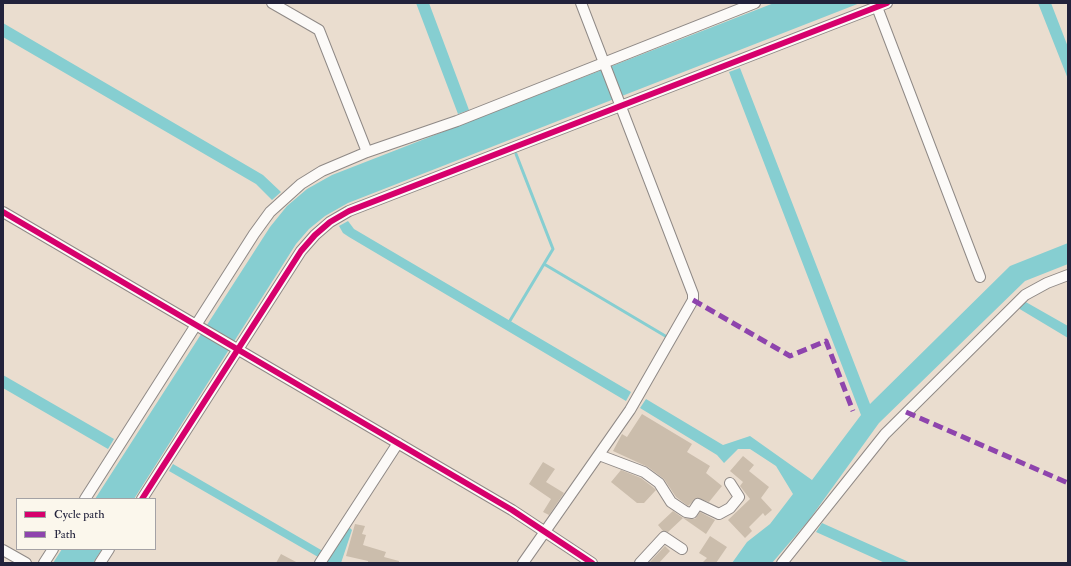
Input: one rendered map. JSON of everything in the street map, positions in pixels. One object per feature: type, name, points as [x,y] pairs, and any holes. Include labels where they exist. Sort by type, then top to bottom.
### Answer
[{"type":"street","points":[[272,3],[318,30],[367,152]]},
{"type":"street","points":[[523,563],[630,410],[693,300],[693,294],[581,3]]},
{"type":"street","points":[[86,498],[199,327],[254,234],[270,212],[301,184],[322,172],[367,152],[457,121],[755,3]]},
{"type":"street","points":[[143,498],[236,348],[301,251],[315,235],[330,222],[349,211],[620,104],[888,3]]},
{"type":"street","points":[[877,7],[980,277]]},
{"type":"street","points":[[3,212],[512,510],[592,563]]},
{"type":"street","points":[[782,563],[885,434],[901,417],[1025,295],[1068,275]]},
{"type":"street","points":[[320,563],[398,443]]},
{"type":"street","points":[[599,455],[644,472],[660,483],[671,502],[686,512],[692,513],[698,504],[719,514],[730,508],[739,497],[730,483]]},
{"type":"street","points":[[640,563],[664,537],[682,549]]},
{"type":"street","points":[[3,550],[26,563]]},
{"type":"street","points":[[44,563],[52,550]]},
{"type":"street","points":[[100,563],[108,550]]},
{"type":"water","points":[[416,3],[429,3],[469,110],[458,114]]},
{"type":"water","points":[[774,3],[860,3],[348,203],[325,216],[309,229],[296,244],[135,498],[96,498],[270,227],[287,206],[307,189],[332,175]]},
{"type":"water","points":[[1038,3],[1051,3],[1068,47],[1068,79]]},
{"type":"water","points":[[3,23],[263,175],[281,192],[272,200],[256,184],[3,37]]},
{"type":"water","points":[[740,68],[870,404],[1010,266],[1068,243],[1068,264],[1025,281],[879,423],[809,520],[772,563],[732,563],[747,542],[770,524],[793,494],[776,466],[750,449],[738,449],[724,463],[717,455],[640,408],[646,399],[723,445],[750,436],[812,480],[861,415],[729,72]]},
{"type":"water","points":[[348,221],[354,229],[631,392],[626,401],[349,237],[343,233],[339,226]]},
{"type":"water","points":[[1024,301],[1068,326],[1068,338],[1018,308]]},
{"type":"water","points":[[3,375],[114,439],[108,449],[3,388]]},
{"type":"water","points":[[173,464],[328,554],[335,550],[346,529],[350,528],[352,530],[341,563],[325,563],[325,561],[169,471]]},
{"type":"water","points":[[822,523],[911,563],[885,563],[816,532]]},
{"type":"water","points":[[61,550],[101,550],[93,563],[53,563]]},
{"type":"building","points":[[642,414],[692,444],[687,452],[710,466],[706,473],[722,486],[709,502],[697,498],[688,506],[676,497],[664,479],[648,467],[613,451],[622,434],[627,437]]},
{"type":"building","points":[[743,456],[754,465],[749,471],[769,487],[761,498],[772,510],[765,516],[763,513],[749,527],[752,531],[745,538],[728,520],[750,499],[740,486],[743,482],[730,471]]},
{"type":"building","points":[[543,462],[555,469],[546,482],[564,493],[549,515],[543,512],[551,499],[529,484]]},
{"type":"building","points":[[621,470],[641,478],[656,490],[644,503],[637,503],[611,482]]},
{"type":"building","points":[[673,511],[683,518],[668,532],[663,531],[658,525]]},
{"type":"building","points":[[700,512],[715,520],[706,534],[683,518],[695,519]]},
{"type":"building","points":[[355,524],[365,526],[362,534],[366,535],[363,545],[386,552],[384,557],[399,561],[399,563],[368,563],[368,561],[346,556]]},
{"type":"building","points":[[710,536],[727,547],[716,563],[702,563],[707,558],[699,553]]},
{"type":"building","points":[[665,546],[670,551],[659,563],[649,563]]},
{"type":"building","points":[[281,554],[298,563],[276,563]]},
{"type":"waterway","points":[[508,324],[553,249],[516,154]]},
{"type":"waterway","points":[[544,264],[667,337]]},
{"type":"marked path","points":[[693,300],[790,356],[826,341],[853,411]]},
{"type":"marked path","points":[[906,412],[1068,483]]},
{"type":"cycle path","points":[[143,498],[301,251],[315,235],[330,222],[349,211],[887,3]]},
{"type":"cycle path","points":[[3,212],[512,510],[592,563]]}]
